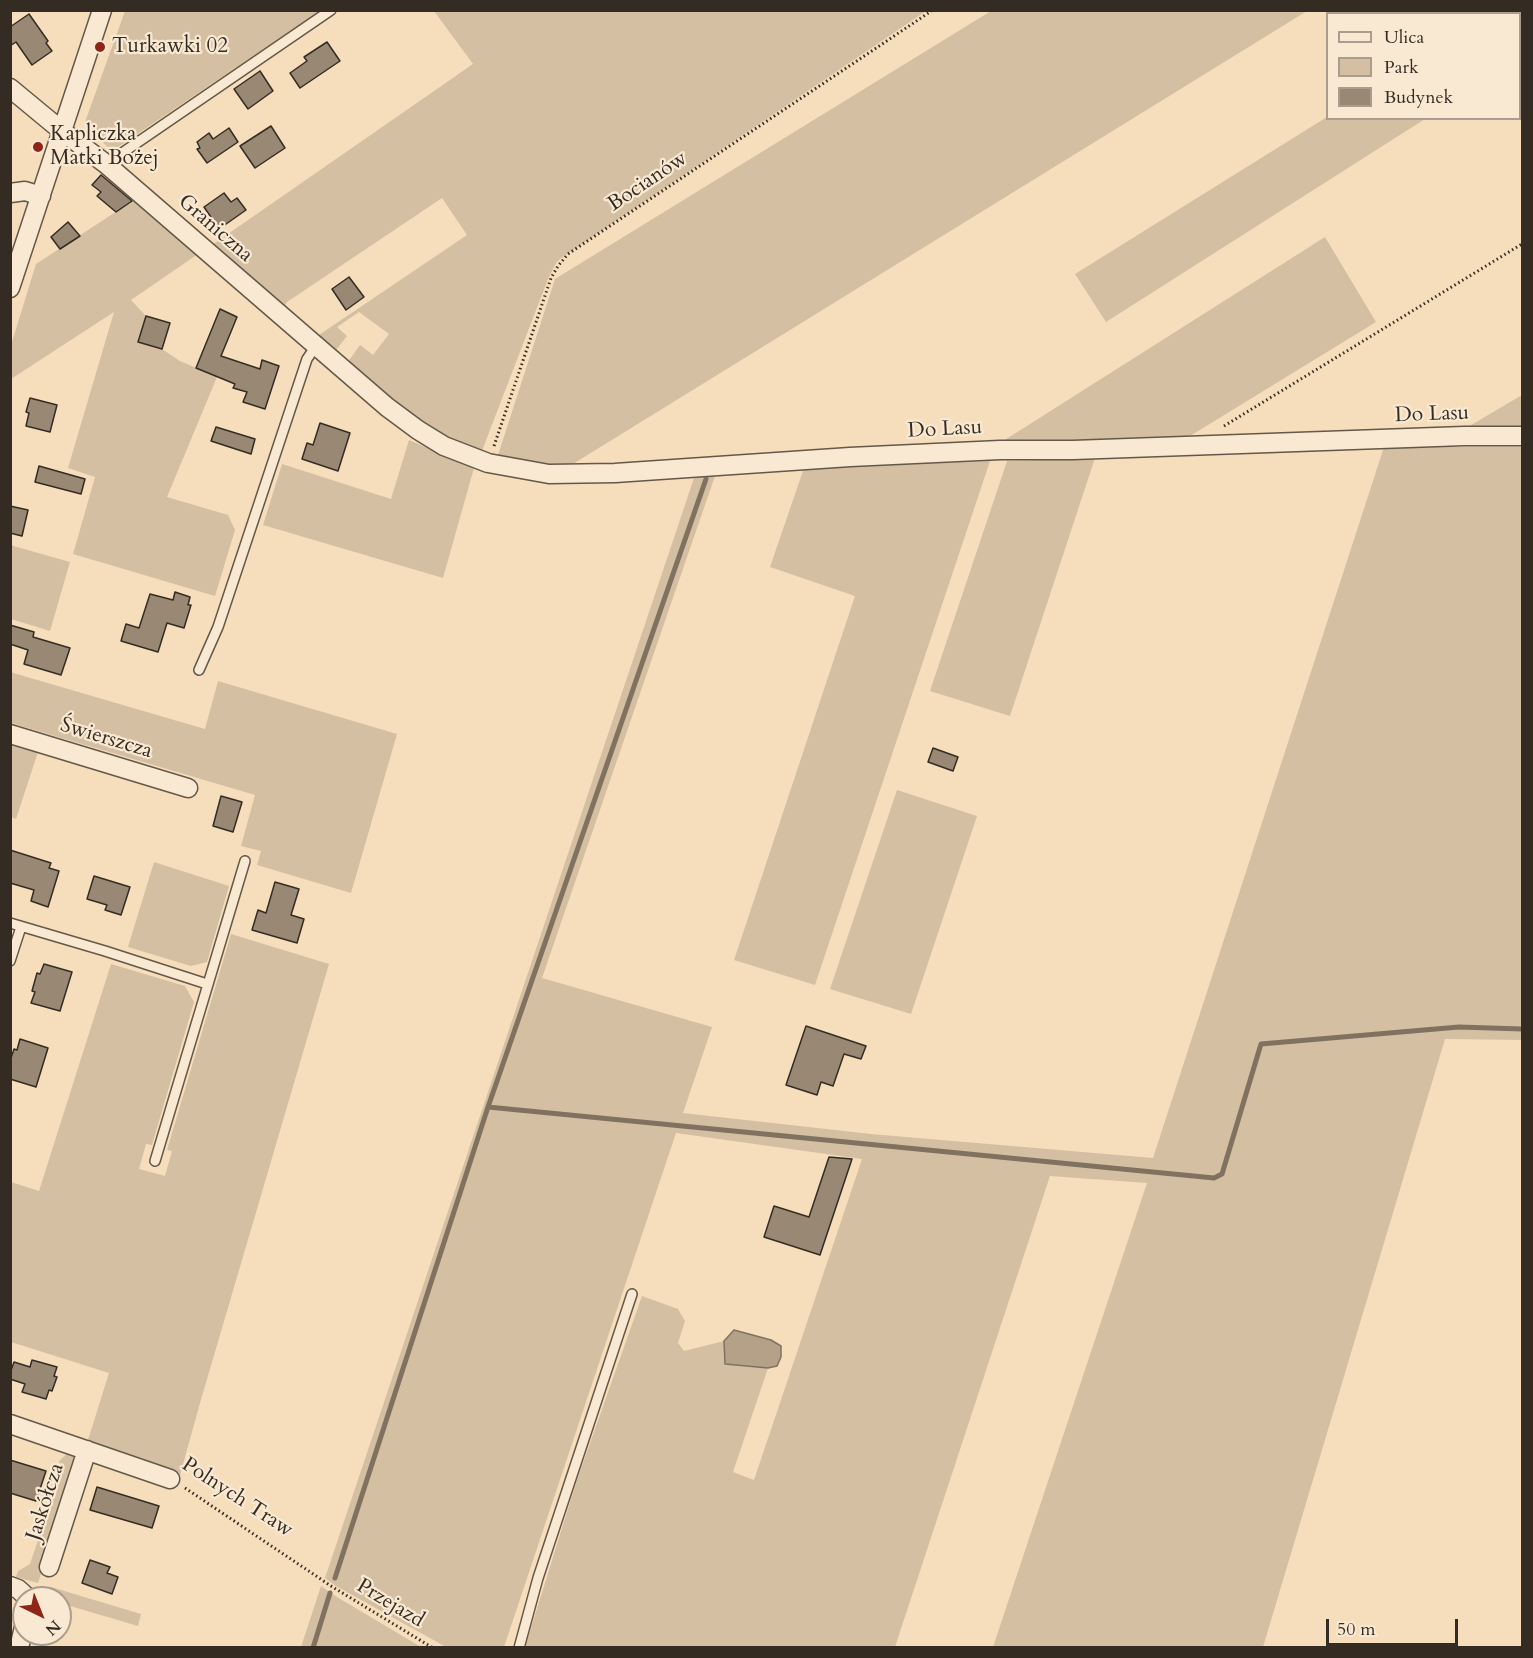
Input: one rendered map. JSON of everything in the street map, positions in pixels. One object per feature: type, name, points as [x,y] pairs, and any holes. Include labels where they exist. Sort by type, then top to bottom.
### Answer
[{"type":"street","points":[[10,288],[102,10]]},
{"type":"street","name":"Graniczna","points":[[10,88],[106,164],[387,407]]},
{"type":"street","points":[[10,193],[25,191],[40,196]]},
{"type":"street","name":"Do Lasu","points":[[387,407],[444,446],[488,464],[549,474],[615,473],[988,450],[1073,450],[1464,436],[1522,436]]},
{"type":"street","name":"Świerszcza","points":[[10,734],[188,788]]},
{"type":"street","name":"Polnych Traw","points":[[10,1424],[170,1479]]},
{"type":"street","name":"Jaskółcza","points":[[49,1567],[87,1450]]},
{"type":"lane","points":[[106,164],[331,10]]},
{"type":"lane","points":[[199,670],[218,627],[307,359],[316,346]]},
{"type":"lane","points":[[155,1161],[245,861]]},
{"type":"lane","points":[[10,923],[207,984]]},
{"type":"lane","points":[[10,961],[21,927]]},
{"type":"lane","points":[[519,1647],[538,1578],[632,1294]]},
{"type":"path","name":"Bocianów","points":[[488,464],[551,278],[568,254],[933,10]]},
{"type":"path","points":[[1222,427],[1522,244]]},
{"type":"path","name":"Polnych Traw","points":[[170,1479],[331,1586]]},
{"type":"path","name":"Przejazd","points":[[331,1586],[433,1647]]},
{"type":"green space","points":[[125,10],[320,11],[112,151],[88,128],[85,122]]},
{"type":"green space","points":[[434,11],[926,11],[561,258],[548,279],[480,456],[435,435],[347,363],[360,345],[373,355],[389,334],[359,312],[337,327],[347,336],[334,351],[316,337],[467,235],[442,198],[287,302],[283,309],[212,245],[473,64]]},
{"type":"green space","points":[[991,11],[1307,11],[568,467],[497,458],[555,279]]},
{"type":"green space","points":[[1326,118],[1326,120],[1423,120],[1106,322],[1075,274]]},
{"type":"green space","points":[[134,200],[198,254],[131,300],[146,316],[139,342],[162,349],[180,361],[217,377],[167,497],[228,515],[235,530],[215,596],[73,554],[95,477],[68,468],[114,312],[11,379],[11,345],[36,264]]},
{"type":"green space","points":[[1325,237],[1376,322],[1190,436],[1000,443]]},
{"type":"green space","points":[[1522,395],[1522,430],[1461,431]]},
{"type":"green space","points":[[409,440],[474,468],[443,578],[263,525],[282,464],[391,499]]},
{"type":"green space","points":[[1384,447],[1522,447],[1522,1040],[1445,1039],[1263,1647],[993,1647],[1147,1183],[1050,1176],[895,1647],[525,1647],[577,1480],[642,1296],[678,1309],[685,1321],[678,1343],[684,1351],[724,1341],[725,1364],[768,1368],[733,1472],[754,1480],[862,1159],[676,1133],[504,1647],[446,1647],[325,1578],[695,475],[716,473],[542,978],[712,1027],[683,1113],[871,1134],[1153,1158]]},
{"type":"green space","points":[[1095,458],[1010,716],[930,691],[1007,461]]},
{"type":"green space","points":[[990,461],[815,985],[734,960],[855,596],[770,567],[804,468]]},
{"type":"green space","points":[[10,545],[70,562],[50,631],[11,619]]},
{"type":"green space","points":[[10,672],[205,729],[218,681],[397,734],[351,893],[257,865],[261,851],[241,846],[255,795],[11,723]]},
{"type":"green space","points":[[11,744],[38,752],[16,819],[11,817]]},
{"type":"green space","points":[[897,790],[977,816],[911,1014],[830,989]]},
{"type":"green space","points":[[154,862],[229,886],[207,962],[191,966],[128,947]]},
{"type":"green space","points":[[231,934],[329,964],[180,1475],[88,1440],[109,1373],[11,1342],[11,1182],[39,1191],[111,964],[185,986],[194,1002],[152,1145],[146,1144],[139,1169],[165,1176],[172,1151],[167,1150]]},
{"type":"green space","points":[[70,1451],[80,1459],[38,1583],[16,1577],[18,1571],[30,1564],[62,1469],[59,1461]]},
{"type":"green space","points":[[321,1586],[337,1597],[421,1647],[301,1647]]},
{"type":"green space","points":[[72,1593],[141,1614],[138,1626],[72,1607]]},
{"type":"shaded area","points":[[734,1330],[771,1340],[781,1346],[781,1357],[777,1366],[768,1368],[725,1364],[724,1341]]},
{"type":"building","points":[[29,14],[48,41],[46,43],[52,51],[32,65],[16,42],[10,46],[10,27]]},
{"type":"building","points":[[327,42],[340,61],[300,88],[290,73],[307,61],[304,57]]},
{"type":"building","points":[[260,71],[273,91],[248,109],[234,89]]},
{"type":"building","points":[[271,126],[285,148],[255,168],[240,146]]},
{"type":"building","points":[[229,128],[238,142],[207,163],[197,149],[200,148],[197,142],[209,133],[213,139]]},
{"type":"building","points":[[101,175],[132,201],[116,212],[97,196],[101,192],[92,185]]},
{"type":"building","points":[[224,193],[231,202],[237,198],[246,210],[219,229],[204,207]]},
{"type":"building","points":[[68,222],[80,236],[60,249],[51,237]]},
{"type":"building","points":[[349,277],[364,297],[346,310],[332,289]]},
{"type":"building","points":[[220,309],[237,317],[221,356],[260,369],[262,360],[279,366],[265,409],[243,402],[247,392],[233,388],[235,384],[196,368]]},
{"type":"building","points":[[146,316],[170,323],[162,349],[138,342]]},
{"type":"building","points":[[30,398],[57,405],[50,432],[26,426],[29,413],[26,412]]},
{"type":"building","points":[[320,423],[350,433],[338,471],[302,459],[307,443],[313,445]]},
{"type":"building","points":[[216,427],[255,439],[251,454],[211,441]]},
{"type":"building","points":[[39,466],[85,479],[81,494],[35,482]]},
{"type":"building","points":[[10,506],[28,510],[22,536],[10,533]]},
{"type":"building","points":[[175,592],[190,597],[188,605],[191,605],[184,628],[167,623],[158,652],[121,641],[126,624],[139,628],[150,594],[173,600]]},
{"type":"building","points":[[10,625],[34,632],[33,637],[70,648],[61,675],[24,664],[28,650],[10,644]]},
{"type":"building","points":[[933,748],[958,757],[953,771],[928,762]]},
{"type":"building","points":[[221,796],[242,802],[233,832],[213,826]]},
{"type":"building","points":[[10,850],[51,863],[49,868],[59,871],[48,907],[31,901],[34,890],[10,883]]},
{"type":"building","points":[[94,876],[130,887],[121,915],[105,910],[107,905],[87,899]]},
{"type":"building","points":[[275,882],[299,889],[291,915],[304,919],[297,943],[252,930],[258,910],[266,913]]},
{"type":"building","points":[[44,964],[72,972],[60,1011],[31,1003],[37,973],[40,974]]},
{"type":"building","points":[[806,1026],[866,1046],[861,1059],[844,1054],[833,1086],[821,1082],[817,1095],[786,1085]]},
{"type":"building","points":[[20,1039],[48,1048],[36,1087],[10,1079],[10,1061],[14,1049],[17,1050]]},
{"type":"building","points":[[829,1157],[852,1159],[820,1255],[764,1237],[774,1206],[809,1217]]},
{"type":"building","points":[[32,1360],[57,1367],[54,1376],[57,1377],[46,1399],[22,1392],[25,1384],[10,1379],[14,1362],[30,1367]]},
{"type":"building","points":[[10,1460],[46,1471],[36,1501],[10,1493]]},
{"type":"building","points":[[97,1487],[159,1506],[152,1528],[90,1510]]},
{"type":"building","points":[[90,1560],[110,1567],[107,1573],[118,1577],[112,1594],[82,1583]]},
{"type":"waterway","points":[[335,1578],[488,1107],[706,479]]},
{"type":"waterway","points":[[488,1107],[1214,1178],[1222,1174],[1261,1044],[1459,1027],[1522,1029]]},
{"type":"waterway","points":[[313,1648],[330,1593]]},
{"type":"place","name":"Turkawki 02","points":[[100,47]]},
{"type":"place","name":"Kapliczka Matki Bożej","points":[[38,147]]}]
